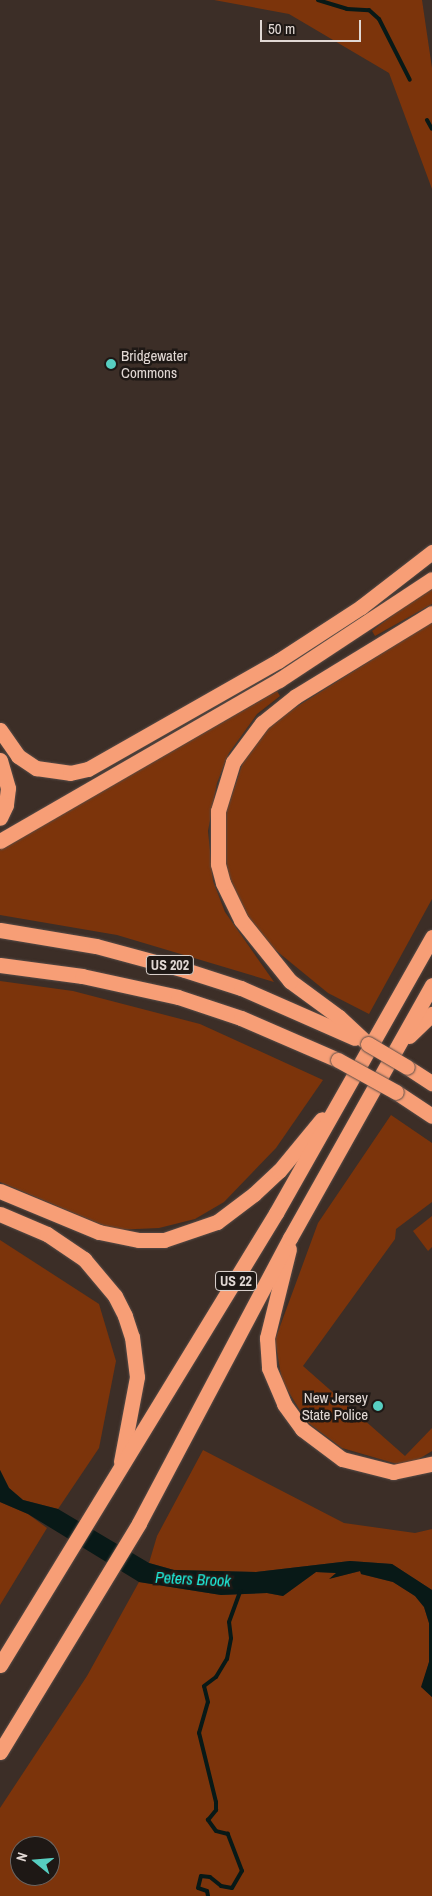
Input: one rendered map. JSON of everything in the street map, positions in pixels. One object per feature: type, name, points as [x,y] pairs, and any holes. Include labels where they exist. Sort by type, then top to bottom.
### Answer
[{"type":"highway","points":[[0,730],[18,756],[36,768],[61,773],[88,770],[278,662],[361,607],[432,552]]},
{"type":"highway","points":[[406,595],[432,570]]},
{"type":"highway","points":[[0,841],[279,680],[432,579]]},
{"type":"highway","points":[[432,613],[278,709],[240,749],[221,795],[216,847],[223,882],[232,904],[256,941],[290,981],[335,1022],[432,1082]]},
{"type":"highway","points":[[0,760],[8,788],[6,805],[0,818]]},
{"type":"highway","name":"US 202","points":[[0,930],[96,946],[185,970],[335,1022]]},
{"type":"highway","name":"US 22","points":[[0,1665],[267,1229],[432,937]]},
{"type":"highway","name":"US 202","points":[[0,965],[82,976],[178,998],[241,1018],[338,1060],[396,1092],[432,1116]]},
{"type":"highway","name":"US 22","points":[[0,1752],[139,1524],[290,1238],[432,985]]},
{"type":"highway","points":[[398,1045],[432,1014]]},
{"type":"highway","points":[[0,1191],[120,1237],[164,1240],[191,1233],[217,1222],[279,1171],[348,1087]]},
{"type":"highway","points":[[0,1214],[46,1234],[84,1259],[115,1296],[125,1316],[132,1337],[137,1377],[119,1473]]},
{"type":"highway","points":[[290,1238],[288,1263],[272,1309],[267,1338],[269,1368],[284,1404],[302,1429],[342,1459],[393,1472],[432,1464]]},
{"type":"shaded area","points":[[214,0],[422,0],[432,68],[432,189],[389,73],[289,14]]},
{"type":"shaded area","points":[[432,585],[432,604],[375,636],[372,631]]},
{"type":"shaded area","points":[[432,622],[432,899],[369,1014],[328,993],[262,939],[240,909],[232,891],[226,869],[224,818],[245,756],[274,721]]},
{"type":"shaded area","points":[[277,691],[280,696],[257,714],[229,753],[217,783],[208,831],[213,881],[225,912],[274,982],[117,935],[0,915],[0,844],[47,823]]},
{"type":"shaded area","points":[[0,981],[73,991],[200,1024],[323,1080],[276,1148],[224,1202],[195,1219],[159,1228],[114,1230],[0,1182]]},
{"type":"shaded area","points":[[391,1115],[432,1143],[432,1202],[396,1229],[395,1239],[303,1366],[405,1456],[432,1428],[432,1451],[414,1462],[397,1464],[342,1448],[307,1422],[282,1381],[275,1340],[318,1223]]},
{"type":"shaded area","points":[[432,1216],[432,1247],[428,1251],[413,1231]]},
{"type":"shaded area","points":[[0,1240],[99,1304],[116,1361],[99,1448],[58,1509],[23,1500],[9,1488],[0,1470]]},
{"type":"shaded area","points":[[203,1450],[344,1523],[415,1533],[432,1529],[432,1590],[392,1564],[350,1561],[256,1572],[174,1570],[149,1563],[157,1536]]},
{"type":"shaded area","points":[[0,1502],[28,1514],[47,1528],[0,1605]]},
{"type":"shaded area","points":[[361,1571],[361,1574],[393,1582],[415,1596],[424,1607],[429,1623],[429,1662],[422,1687],[432,1697],[432,1896],[0,1896],[0,1808],[87,1676],[139,1582],[221,1595],[267,1593],[283,1596],[316,1572],[337,1573],[331,1578]]},
{"type":"water","name":"Peters Brook","points":[[0,1470],[9,1488],[23,1500],[58,1509],[149,1563],[174,1570],[256,1572],[350,1561],[392,1564],[432,1590],[432,1697],[421,1687],[429,1662],[429,1623],[424,1607],[415,1596],[393,1582],[361,1574],[360,1571],[329,1579],[336,1573],[316,1572],[283,1596],[267,1593],[221,1595],[139,1582],[28,1514],[0,1502]]},
{"type":"waterway","points":[[318,0],[347,9],[369,10],[379,19],[410,80]]},
{"type":"waterway","points":[[427,120],[432,129]]},
{"type":"waterway","points":[[208,1896],[207,1891],[198,1888],[201,1876],[210,1877],[221,1886],[232,1888],[242,1871],[228,1834],[216,1831],[208,1820],[216,1810],[216,1802],[199,1733],[208,1702],[204,1686],[216,1677],[227,1659],[231,1638],[229,1622],[240,1591]]},
{"type":"place","name":"Bridgewater Commons","points":[[111,364]]},
{"type":"place","name":"New Jersey State Police","points":[[378,1406]]}]
